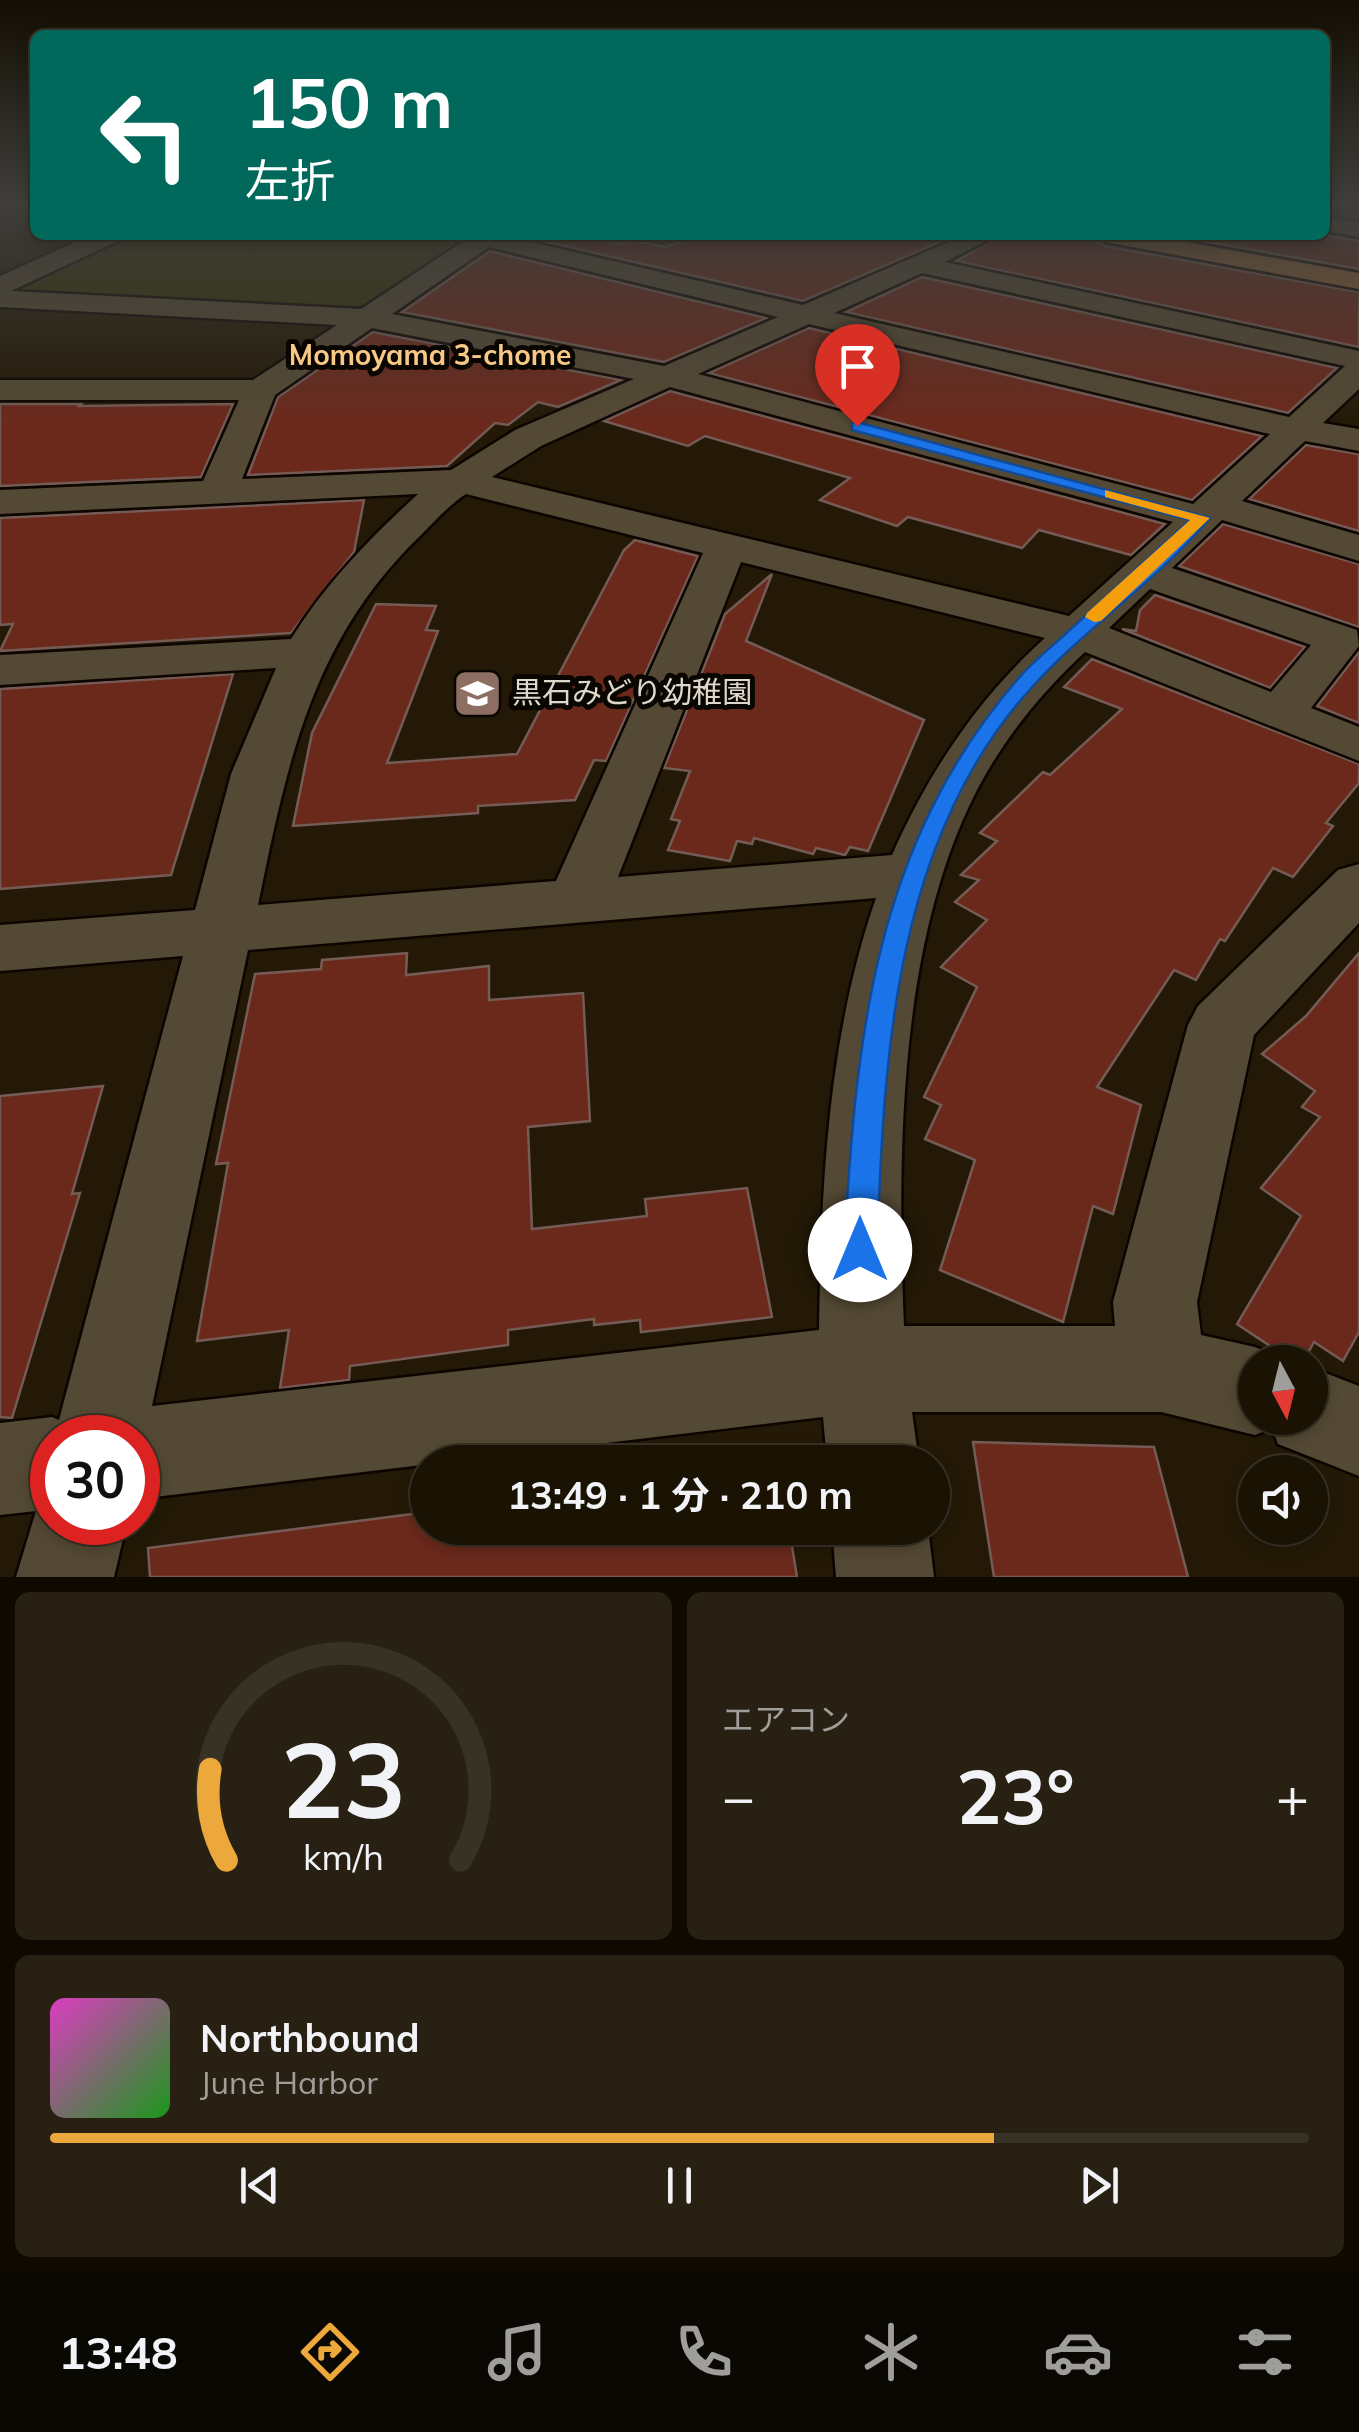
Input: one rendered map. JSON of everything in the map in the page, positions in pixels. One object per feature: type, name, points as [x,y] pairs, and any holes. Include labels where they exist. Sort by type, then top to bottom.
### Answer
[{"type":"street","points":[[218,492],[260,390],[420,279]]},
{"type":"street","points":[[654,279],[1359,440]]},
{"type":"street","points":[[106,1415],[258,774],[306,652],[350,584],[402,530],[460,480],[528,438],[889,279]]},
{"type":"street","points":[[984,279],[1359,360]]},
{"type":"street","points":[[0,299],[366,318],[666,376],[1359,548]]},
{"type":"street","points":[[870,1445],[862,1369],[860,1210],[867,1100],[895,934],[946,796],[985,734],[1026,681],[1359,371]]},
{"type":"street","points":[[0,390],[260,390]]},
{"type":"street","points":[[0,502],[460,480],[1078,632],[1359,745]]},
{"type":"street","points":[[578,901],[726,547]]},
{"type":"street","points":[[1143,572],[1340,640],[1282,713]]},
{"type":"street","points":[[0,670],[306,652]]},
{"type":"street","points":[[0,948],[914,874]]},
{"type":"street","points":[[1161,1369],[1155,1302],[1222,1025],[1359,885]]},
{"type":"street","points":[[160,1450],[862,1369],[1161,1369],[1238,1387]]},
{"type":"street","points":[[1328,1419],[1359,1430]]},
{"type":"street","points":[[0,1470],[30,1466]]},
{"type":"street","points":[[65,1577],[73,1545]]},
{"type":"street","points":[[882,1545],[885,1577]]},
{"type":"shaded area","points":[[29,279],[412,279],[375,303],[333,311],[2,291]]},
{"type":"building","points":[[450,279],[604,279],[766,318],[664,362],[402,312]]},
{"type":"building","points":[[706,279],[855,279],[803,301]]},
{"type":"building","points":[[919,279],[929,279],[1337,368],[1288,413],[846,312]]},
{"type":"building","points":[[1038,279],[1285,279],[1359,292],[1359,347]]},
{"type":"building","points":[[809,328],[1262,436],[1192,500],[709,373]]},
{"type":"building","points":[[373,332],[621,380],[558,407],[538,402],[508,425],[495,423],[447,466],[248,475],[278,397]]},
{"type":"building","points":[[670,391],[1165,524],[1131,555],[1039,530],[1022,548],[908,517],[897,526],[820,500],[850,478],[705,436],[688,446],[604,421]]},
{"type":"building","points":[[0,404],[233,404],[201,477],[0,486]]},
{"type":"building","points":[[1306,445],[1359,454],[1359,531],[1249,499]]},
{"type":"building","points":[[364,500],[354,552],[291,633],[0,651],[13,624],[0,625],[0,518]]},
{"type":"building","points":[[1223,524],[1359,564],[1359,627],[1179,566]]},
{"type":"building","points":[[635,540],[698,556],[606,761],[594,760],[575,800],[478,806],[478,813],[293,826],[312,733],[376,604],[436,606],[426,630],[438,631],[387,763],[517,754],[624,550]]},
{"type":"building","points":[[772,574],[746,641],[924,720],[868,851],[850,847],[845,855],[816,848],[813,854],[754,838],[752,844],[737,841],[730,861],[668,850],[680,821],[671,819],[690,771],[664,768],[725,614]]},
{"type":"building","points":[[1155,595],[1305,647],[1270,688],[1122,629],[1136,631],[1140,610]]},
{"type":"building","points":[[1359,652],[1359,723],[1317,706]]},
{"type":"building","points":[[1092,659],[1359,764],[1359,783],[1326,823],[1333,826],[1293,877],[1273,868],[1225,941],[1220,939],[1196,980],[1174,970],[1097,1087],[1141,1105],[1113,1214],[1093,1206],[1063,1322],[940,1270],[975,1160],[925,1139],[941,1105],[924,1097],[977,987],[941,967],[987,920],[955,902],[979,880],[961,875],[997,841],[980,833],[1043,772],[1050,775],[1122,709],[1064,687]]},
{"type":"building","points":[[233,674],[171,875],[0,889],[0,689]]},
{"type":"building","points":[[407,953],[406,975],[489,966],[489,1000],[583,993],[590,1121],[528,1127],[532,1229],[647,1216],[645,1199],[747,1188],[772,1317],[641,1332],[640,1320],[594,1325],[594,1319],[508,1330],[508,1345],[350,1366],[349,1380],[280,1388],[289,1330],[197,1341],[228,1163],[216,1164],[255,974],[321,969],[322,960]]},
{"type":"building","points":[[1359,953],[1359,1332],[1343,1361],[1328,1351],[1328,1345],[1268,1345],[1237,1324],[1301,1216],[1261,1188],[1320,1117],[1302,1107],[1315,1091],[1262,1054],[1306,1016]]},
{"type":"building","points":[[103,1086],[72,1194],[80,1193],[12,1418],[0,1417],[0,1096]]},
{"type":"building","points":[[973,1442],[1154,1447],[1188,1577],[994,1577]]},
{"type":"building","points":[[410,1514],[410,1545],[792,1545],[797,1577],[150,1577],[148,1548]]},
{"type":"slow traffic","points":[[1094,617],[1202,518],[1110,494]]},
{"type":"place","name":"黒石みどり幼稚園","points":[[477,693]]},
{"type":"district","name":"Momoyama 3-chome","points":[[430,355]]},
{"type":"route","points":[[857,426],[1202,518],[1026,681],[985,734],[946,796],[895,934],[867,1100],[860,1250]]}]
